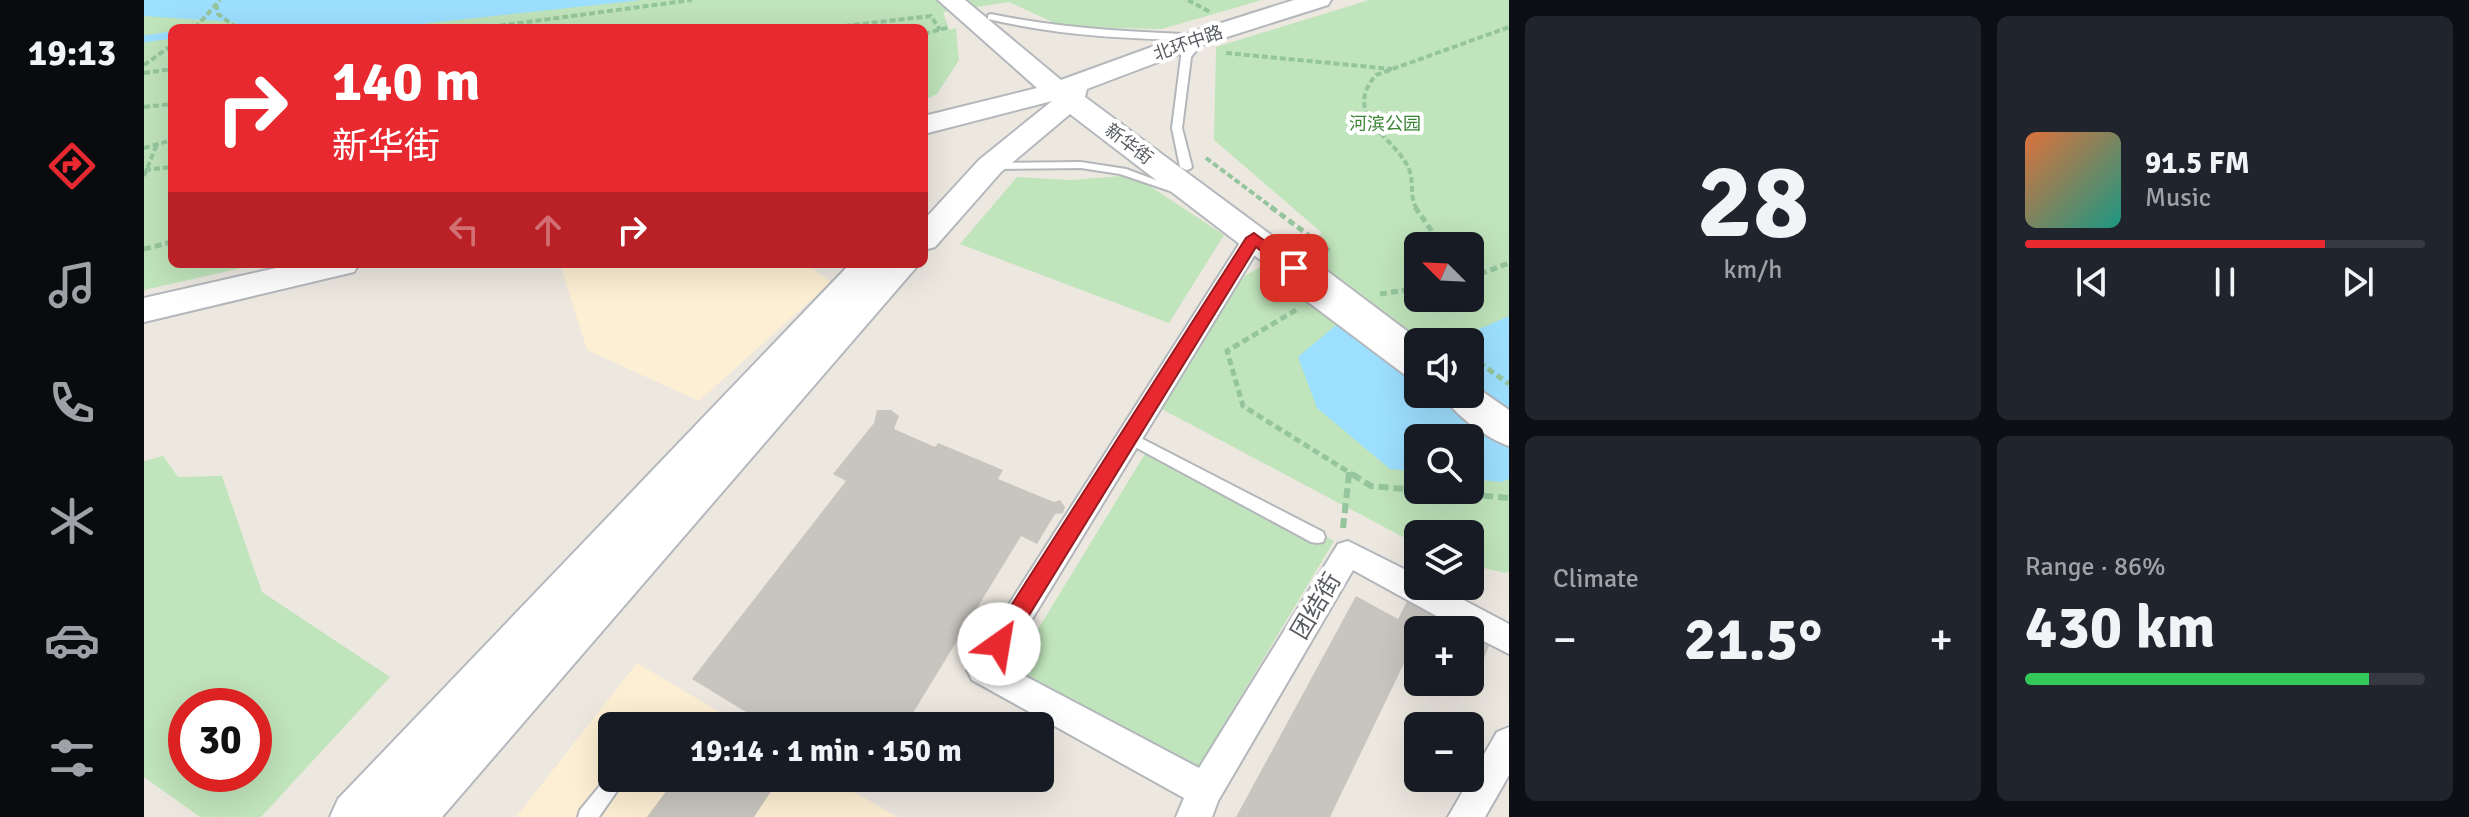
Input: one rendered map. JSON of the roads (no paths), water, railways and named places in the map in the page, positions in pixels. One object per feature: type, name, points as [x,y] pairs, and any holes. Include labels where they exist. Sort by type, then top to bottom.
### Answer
[{"type":"main road","name":"北环中路","points":[[1068,92],[1202,37],[1319,0]]},
{"type":"main road","name":"新华街","points":[[961,2],[991,17],[1037,57],[1068,92],[1202,199],[1254,238],[1320,280]]},
{"type":"main road","name":"新华街","points":[[961,2],[1021,63],[1193,160],[1320,280]]},
{"type":"main road","points":[[928,234],[980,161],[997,106],[1021,63]]},
{"type":"main road","points":[[928,124],[1068,92]]},
{"type":"main road","points":[[928,202],[1068,92]]},
{"type":"main road","points":[[144,310],[325,268]]},
{"type":"main road","points":[[356,817],[865,268]]},
{"type":"main road","points":[[408,817],[898,268]]},
{"type":"main road","points":[[1320,280],[1416,328]]},
{"type":"main road","points":[[1320,280],[1404,350]]},
{"type":"main road","points":[[1484,387],[1509,406]]},
{"type":"main road","points":[[1479,408],[1509,431]]},
{"type":"street","points":[[1199,804],[983,670],[1254,238]]},
{"type":"street","name":"团结街","points":[[1199,804],[1348,553],[1509,640]]},
{"type":"street","points":[[1466,817],[1509,743]]},
{"type":"lane","points":[[991,17],[1041,29],[1129,37],[1202,37]]},
{"type":"lane","points":[[1193,160],[1177,128],[1186,57],[1202,37]]},
{"type":"lane","points":[[980,161],[1108,169],[1202,199]]},
{"type":"lane","points":[[1129,437],[1317,537]]},
{"type":"lane","points":[[587,817],[606,792]]},
{"type":"water","points":[[144,0],[642,0],[421,24],[265,24],[144,16]]},
{"type":"water","points":[[1509,316],[1509,479],[1501,482],[1484,480],[1484,424],[1404,424],[1404,470],[1390,469],[1317,408],[1298,357],[1335,326],[1404,330],[1404,408],[1484,408],[1482,328]]},
{"type":"waterway","points":[[253,24],[268,22]]},
{"type":"waterway","points":[[144,39],[168,36]]},
{"type":"park label","name":"河滨公园","points":[[1385,124]]}]
